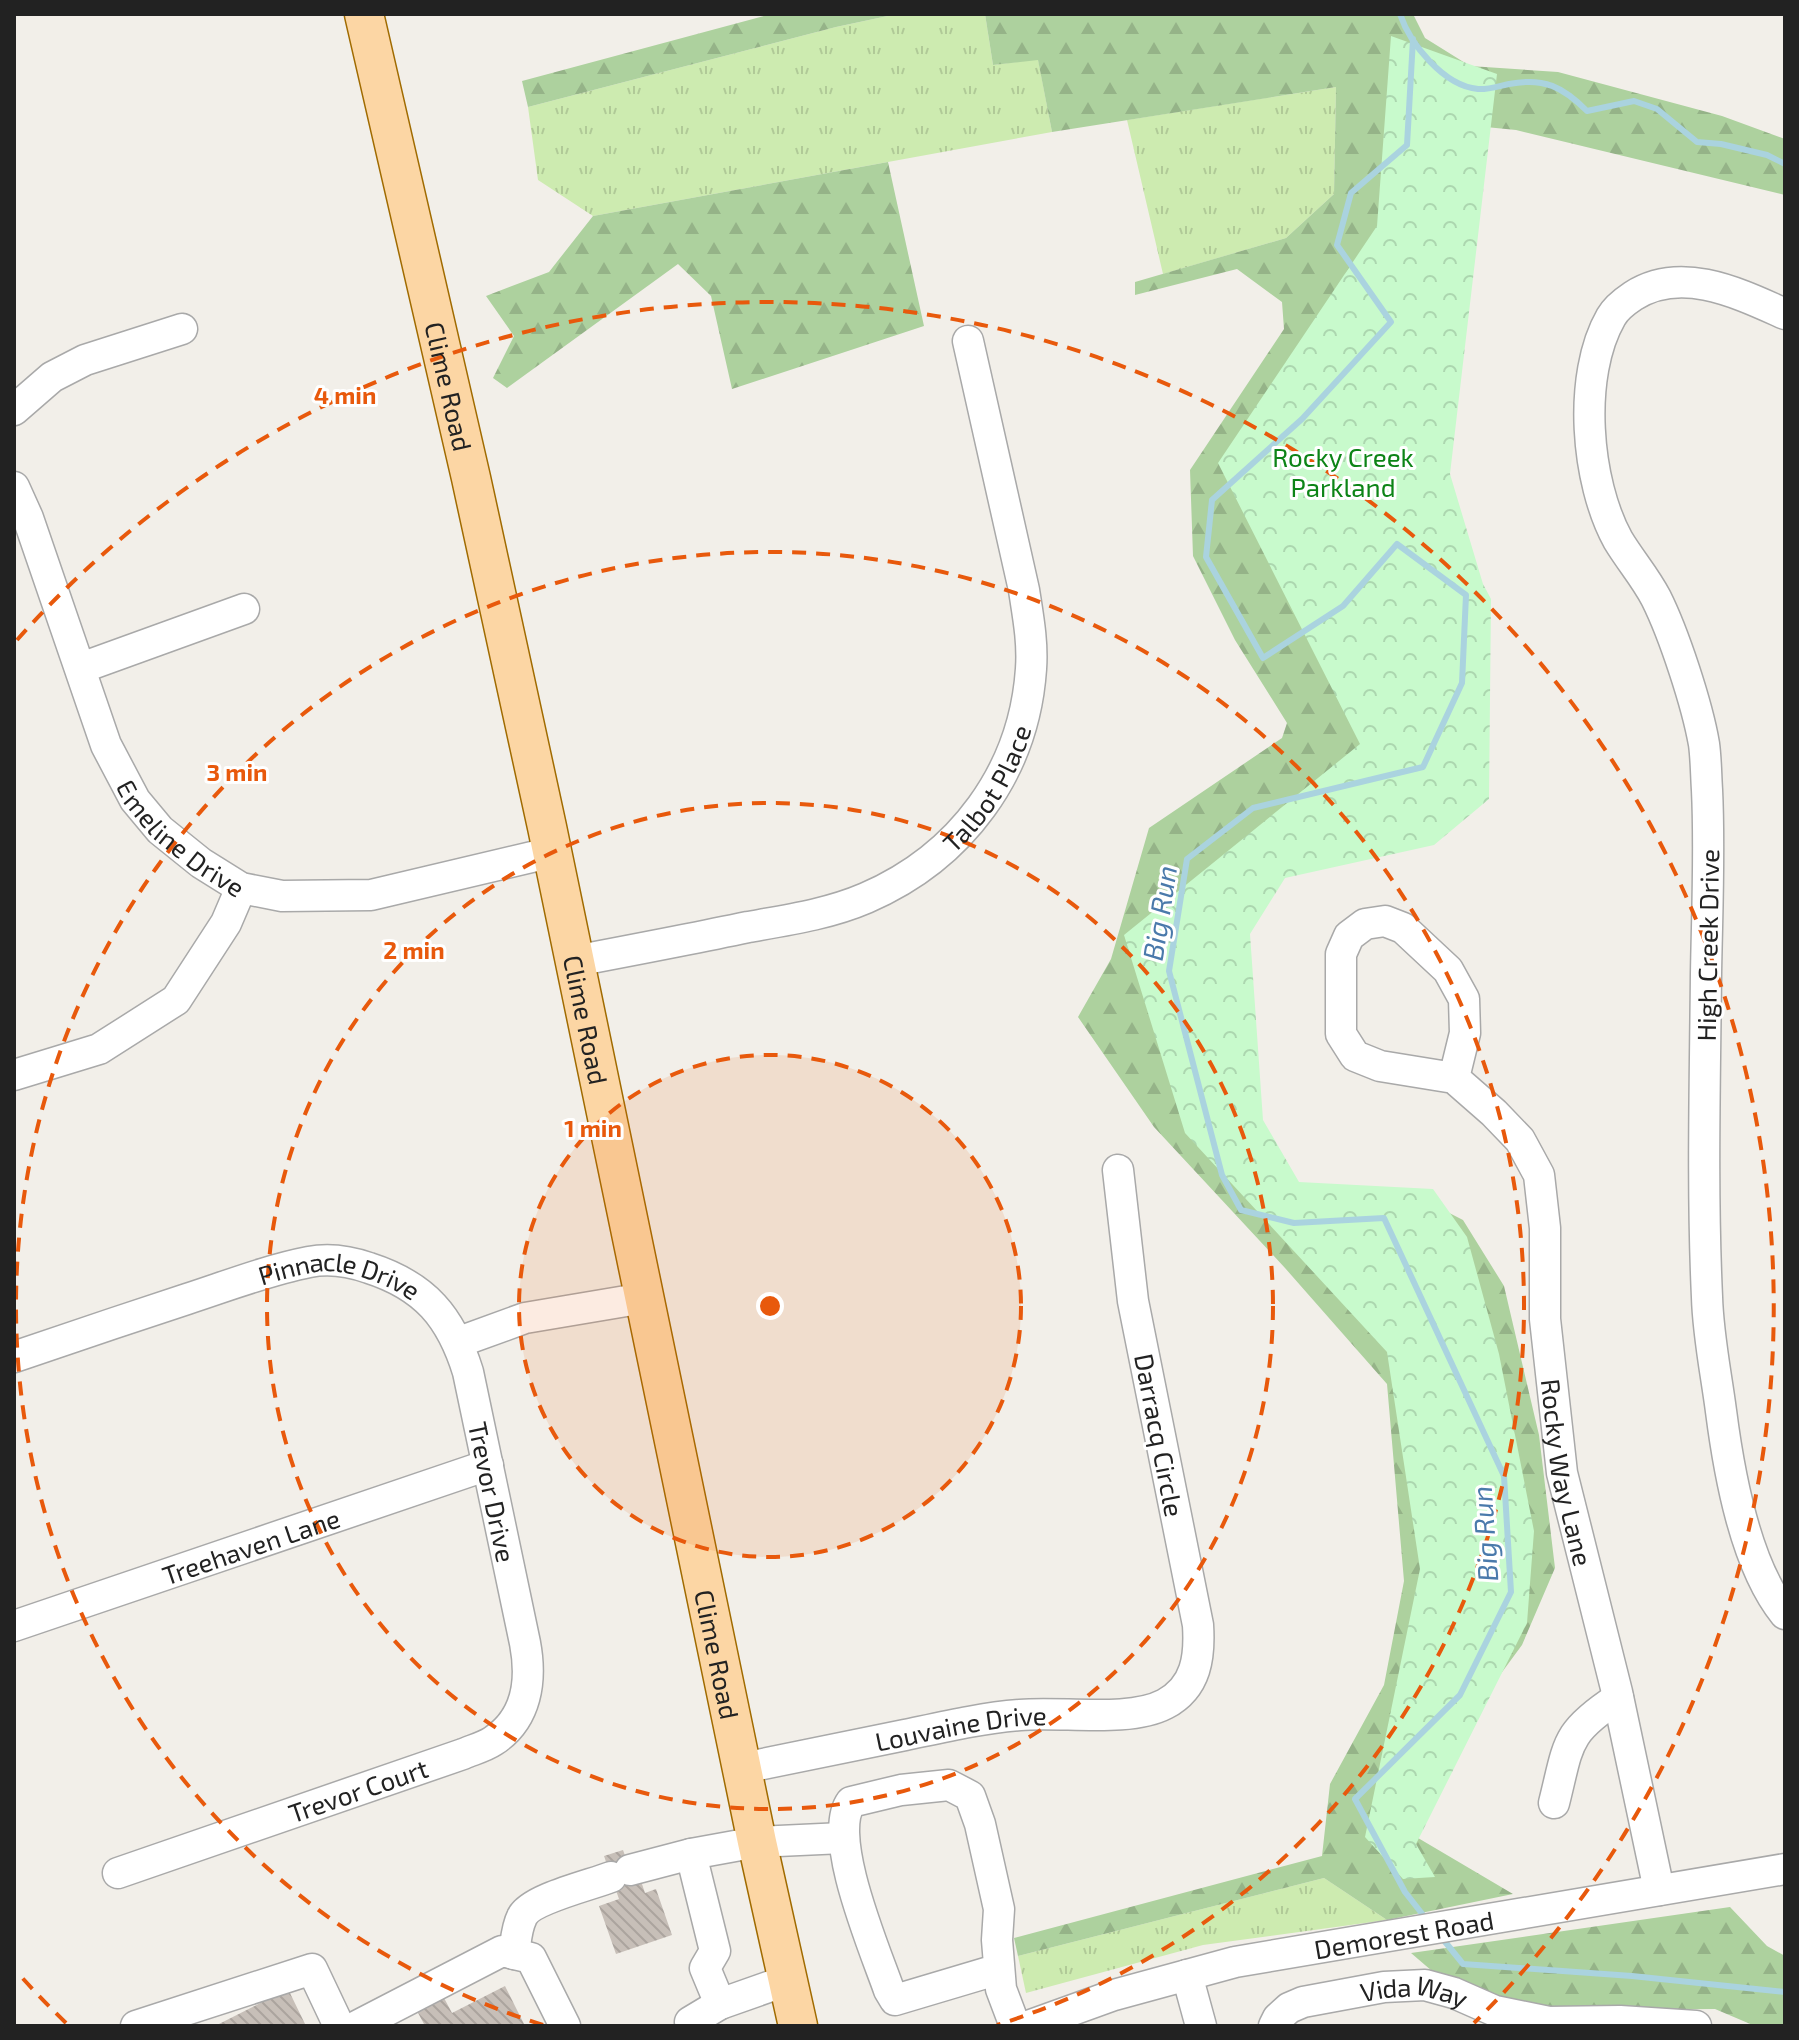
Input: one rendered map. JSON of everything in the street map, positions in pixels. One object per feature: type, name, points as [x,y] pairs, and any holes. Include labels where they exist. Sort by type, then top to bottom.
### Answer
[{"type":"main road","name":"Clime Road","points":[[364,14],[553,852],[757,1842],[798,2026]]},
{"type":"street","name":"High Creek Drive","points":[[1785,314],[1748,297],[1684,281],[1664,282],[1645,289],[1617,307],[1609,320],[1590,378],[1588,413],[1594,462],[1605,506],[1617,539],[1644,577],[1668,625],[1704,744],[1709,825],[1707,1300],[1728,1466],[1762,1579],[1785,1614]]},
{"type":"street","points":[[14,410],[52,377],[85,360],[182,329]]},
{"type":"street","name":"Talbot Place","points":[[575,961],[828,911],[865,899],[930,861],[961,833],[988,798],[1012,757],[1025,711],[1031,668],[1030,631],[1021,575],[968,341]]},
{"type":"street","name":"Emeline Drive","points":[[14,487],[106,745],[135,800],[160,830],[201,863],[241,888],[282,896],[371,895],[553,852]]},
{"type":"street","points":[[81,668],[244,609]]},
{"type":"street","points":[[14,1075],[99,1049],[176,1000],[226,923],[241,888]]},
{"type":"street","points":[[1385,921],[1403,928],[1448,970],[1464,999],[1465,1033],[1454,1078],[1380,1066],[1355,1056],[1341,1034],[1341,954],[1349,936],[1365,924],[1385,921]]},
{"type":"street","name":"Rocky Way Lane","points":[[1454,1078],[1520,1140],[1539,1175],[1545,1228],[1545,1319],[1562,1473],[1618,1698],[1659,1890]]},
{"type":"street","name":"Darracq Circle","points":[[1118,1170],[1133,1301],[1198,1625],[1198,1662],[1180,1694]]},
{"type":"street","name":"Pinnacle Drive","points":[[14,1357],[263,1274],[310,1262],[334,1260],[390,1275],[419,1291],[442,1314],[459,1342]]},
{"type":"street","points":[[459,1342],[525,1318],[644,1298]]},
{"type":"street","name":"Trevor Drive","points":[[459,1342],[525,1643]]},
{"type":"street","name":"Treehaven Lane","points":[[14,1626],[488,1465]]},
{"type":"street","name":"Trevor Court","points":[[118,1873],[493,1741],[517,1717],[529,1687],[525,1643]]},
{"type":"street","name":"Louvaine Drive","points":[[743,1768],[957,1724],[1020,1715],[1138,1712],[1166,1703],[1180,1694]]},
{"type":"street","points":[[1554,1803],[1570,1738],[1578,1727],[1618,1698]]},
{"type":"street","points":[[999,1969],[895,2000],[846,1863],[844,1811],[851,1802],[901,1790],[949,1785],[970,1796],[980,1824],[999,1909],[997,1940],[1001,1989],[1015,2026]]},
{"type":"street","points":[[514,1954],[523,1914],[559,1894],[691,1854],[757,1842],[843,1838]]},
{"type":"street","points":[[691,1854],[715,1951],[705,1968],[720,2004]]},
{"type":"street","name":"Demorest Road","points":[[1028,2026],[1114,1995],[1235,1962],[1785,1869]]},
{"type":"street","points":[[366,2024],[502,1951],[531,1958],[565,2026]]},
{"type":"street","points":[[136,2026],[312,1969],[339,2026]]},
{"type":"street","points":[[1187,1975],[1201,2026]]},
{"type":"street","points":[[687,2025],[720,2004],[788,1980]]},
{"type":"street","name":"Vida Way","points":[[1276,2022],[1289,2008],[1303,2002],[1384,1987],[1425,1985],[1473,2013],[1495,2011],[1549,2022],[1696,2026]]},
{"type":"green space","points":[[771,14],[897,14],[528,107],[522,81]]},
{"type":"green space","points":[[897,14],[985,14],[993,65],[1038,59],[1052,132],[593,216],[538,180],[528,107]]},
{"type":"green space","points":[[985,14],[1413,14],[1425,38],[1470,66],[1558,72],[1722,116],[1785,139],[1785,195],[1516,130],[1435,122],[1413,450],[1484,659],[1229,900],[1270,1183],[1414,1195],[1463,1220],[1504,1286],[1539,1435],[1555,1568],[1522,1645],[1402,1808],[1413,1835],[1513,1894],[1387,1920],[1324,1878],[1018,1956],[1014,1938],[1322,1856],[1330,1784],[1384,1685],[1404,1581],[1387,1384],[1154,1127],[1078,1017],[1111,959],[1149,828],[1282,738],[1287,723],[1235,640],[1193,556],[1190,470],[1284,329],[1282,302],[1237,269],[1135,295],[1135,282],[1286,238],[1334,194],[1336,87],[1052,132],[1038,60],[993,65]]},
{"type":"green space","name":"Rocky Creek Parkland","points":[[1391,36],[1497,74],[1450,474],[1483,584],[1491,599],[1489,799],[1434,845],[1285,878],[1250,934],[1263,1120],[1299,1182],[1433,1189],[1467,1237],[1499,1354],[1534,1531],[1527,1623],[1416,1844],[1435,1877],[1403,1879],[1365,1837],[1420,1569],[1387,1352],[1185,1133],[1124,935],[1360,744],[1218,463],[1377,226]]},
{"type":"green space","points":[[1336,87],[1334,194],[1286,238],[1163,274],[1127,120]]},
{"type":"green space","points":[[888,162],[924,326],[732,389],[711,296],[678,264],[507,388],[493,378],[514,336],[486,296],[549,272],[593,216]]},
{"type":"green space","points":[[1324,1878],[1387,1920],[1203,1945],[1026,1993],[1018,1956]]},
{"type":"green space","points":[[1730,1907],[1767,1946],[1785,1956],[1785,2026],[1755,2026],[1715,2009],[1586,2010],[1530,2006],[1439,1977],[1411,1953]]},
{"type":"building","points":[[623,1850],[634,1881],[640,1878],[645,1893],[656,1889],[672,1935],[616,1954],[599,1906],[619,1899],[604,1856]]},
{"type":"building","points":[[505,1986],[525,2026],[425,2026],[416,2009],[443,1996],[452,2013]]},
{"type":"building","points":[[288,1989],[306,2026],[215,2026]]},
{"type":"waterway","points":[[1400,14],[1412,38],[1430,62],[1465,86],[1482,89],[1521,82],[1543,83],[1561,90],[1587,111],[1634,101],[1657,109],[1697,142],[1721,144],[1767,155],[1785,164]]},
{"type":"waterway","name":"Big Run","points":[[1413,39],[1407,145],[1351,193],[1337,245],[1391,322],[1302,419],[1212,500],[1206,557],[1263,658],[1343,606],[1397,544],[1466,595],[1462,683],[1423,767],[1253,808],[1187,859],[1169,971],[1222,1175],[1241,1210],[1294,1223],[1384,1218],[1504,1476],[1511,1592],[1460,1695],[1355,1799],[1405,1892],[1427,1920]]},
{"type":"waterway","name":"Big Run","points":[[1442,1938],[1463,1964],[1632,1976],[1785,1992]]}]
